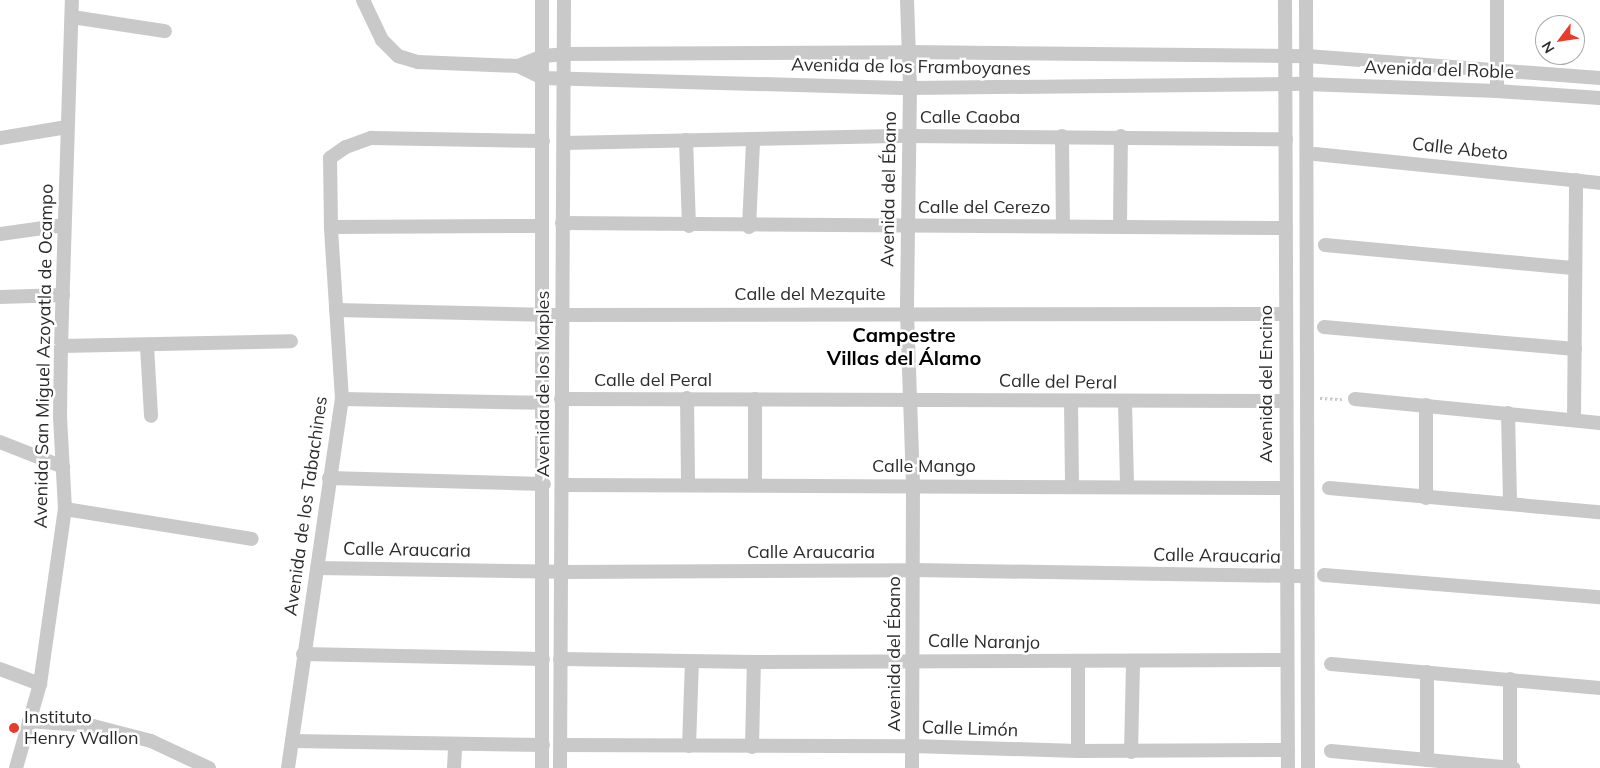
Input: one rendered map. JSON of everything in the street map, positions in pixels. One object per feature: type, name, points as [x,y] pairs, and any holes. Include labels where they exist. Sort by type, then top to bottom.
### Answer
[{"type":"street","name":"Avenida San Miguel Azoyatla de Ocampo","points":[[16,768],[40,684],[65,509],[61,346],[66,126],[72,0]]},
{"type":"street","name":"Avenida de los Framboyanes","points":[[363,0],[382,40],[398,56],[418,62],[518,66],[543,78],[910,88],[1306,84]]},
{"type":"street","name":"Avenida de los Maples","points":[[542,0],[544,141],[542,226],[544,484],[542,768]]},
{"type":"street","name":"Avenida de los Maples","points":[[560,768],[564,0]]},
{"type":"street","name":"Avenida del Ébano","points":[[907,0],[910,88],[907,312],[914,485],[912,768]]},
{"type":"street","name":"Avenida del Encino","points":[[1285,0],[1287,57],[1284,314],[1288,768]]},
{"type":"street","points":[[1306,0],[1308,768]]},
{"type":"street","points":[[1497,0],[1497,91]]},
{"type":"street","points":[[72,17],[165,31]]},
{"type":"street","name":"Avenida de los Framboyanes","points":[[518,66],[543,56],[564,54],[908,52],[1307,56]]},
{"type":"street","name":"Avenida del Roble","points":[[1307,56],[1498,68],[1600,78]]},
{"type":"street","name":"Avenida del Roble","points":[[1306,84],[1497,91],[1600,98]]},
{"type":"street","points":[[0,138],[66,126]]},
{"type":"street","name":"Calle Caoba","points":[[564,143],[908,136],[1121,136],[1286,139]]},
{"type":"street","points":[[1062,136],[1063,225]]},
{"type":"street","points":[[1120,225],[1121,136]]},
{"type":"street","name":"Avenida de los Tabachines","points":[[288,768],[303,654],[342,399],[331,227],[330,158],[346,147],[371,138],[544,141]]},
{"type":"street","points":[[686,140],[689,226]]},
{"type":"street","points":[[749,227],[753,140]]},
{"type":"street","name":"Calle Abeto","points":[[1315,154],[1600,183]]},
{"type":"street","points":[[1574,420],[1576,180]]},
{"type":"street","name":"Calle del Cerezo","points":[[562,224],[749,227],[1120,225],[1286,228]]},
{"type":"street","points":[[0,234],[64,225]]},
{"type":"street","points":[[331,227],[542,226]]},
{"type":"street","points":[[1325,245],[1575,268]]},
{"type":"street","points":[[0,297],[63,296]]},
{"type":"street","name":"Calle del Mezquite","points":[[336,310],[543,313],[563,315],[907,312],[1284,314]]},
{"type":"street","points":[[1324,327],[1575,350]]},
{"type":"street","points":[[61,346],[147,346],[291,341]]},
{"type":"street","points":[[147,346],[151,416]]},
{"type":"street","points":[[687,398],[688,484]]},
{"type":"street","points":[[342,399],[542,403]]},
{"type":"street","name":"Calle del Peral","points":[[561,399],[1285,401]]},
{"type":"street","points":[[755,399],[755,484]]},
{"type":"street","points":[[1355,399],[1600,423]]},
{"type":"street","points":[[1071,401],[1072,485]]},
{"type":"street","points":[[1125,402],[1128,485]]},
{"type":"street","points":[[1426,405],[1426,498]]},
{"type":"street","points":[[1508,413],[1510,504]]},
{"type":"street","points":[[0,442],[64,467]]},
{"type":"street","points":[[329,478],[544,484]]},
{"type":"street","name":"Calle Mango","points":[[562,484],[1128,485],[1286,488]]},
{"type":"street","points":[[1328,488],[1600,512]]},
{"type":"street","points":[[65,509],[252,539]]},
{"type":"street","name":"Calle Araucaria","points":[[317,568],[562,572],[913,570],[1306,576]]},
{"type":"street","points":[[1324,575],[1600,597]]},
{"type":"street","points":[[303,654],[543,659]]},
{"type":"street","name":"Calle Naranjo","points":[[560,659],[692,662],[1287,660]]},
{"type":"street","points":[[689,746],[692,662]]},
{"type":"street","points":[[752,748],[754,662]]},
{"type":"street","points":[[1078,662],[1078,751]]},
{"type":"street","points":[[1131,752],[1133,662]]},
{"type":"street","points":[[1331,664],[1600,688]]},
{"type":"street","points":[[0,669],[40,684]]},
{"type":"street","points":[[1427,672],[1427,760]]},
{"type":"street","points":[[1331,751],[1512,768],[1510,679]]},
{"type":"street","points":[[29,721],[93,726],[151,741],[209,768]]},
{"type":"street","points":[[292,741],[455,746],[543,745]]},
{"type":"street","name":"Calle Limón","points":[[561,744],[752,748],[912,746],[1131,752],[1288,750]]},
{"type":"street","points":[[454,768],[455,746]]},
{"type":"path","points":[[1306,397],[1355,399]]},
{"type":"place","name":"Instituto Henry Wallon","points":[[14,728]]},
{"type":"district","name":"Campestre Villas del Álamo","points":[[904,346]]}]
